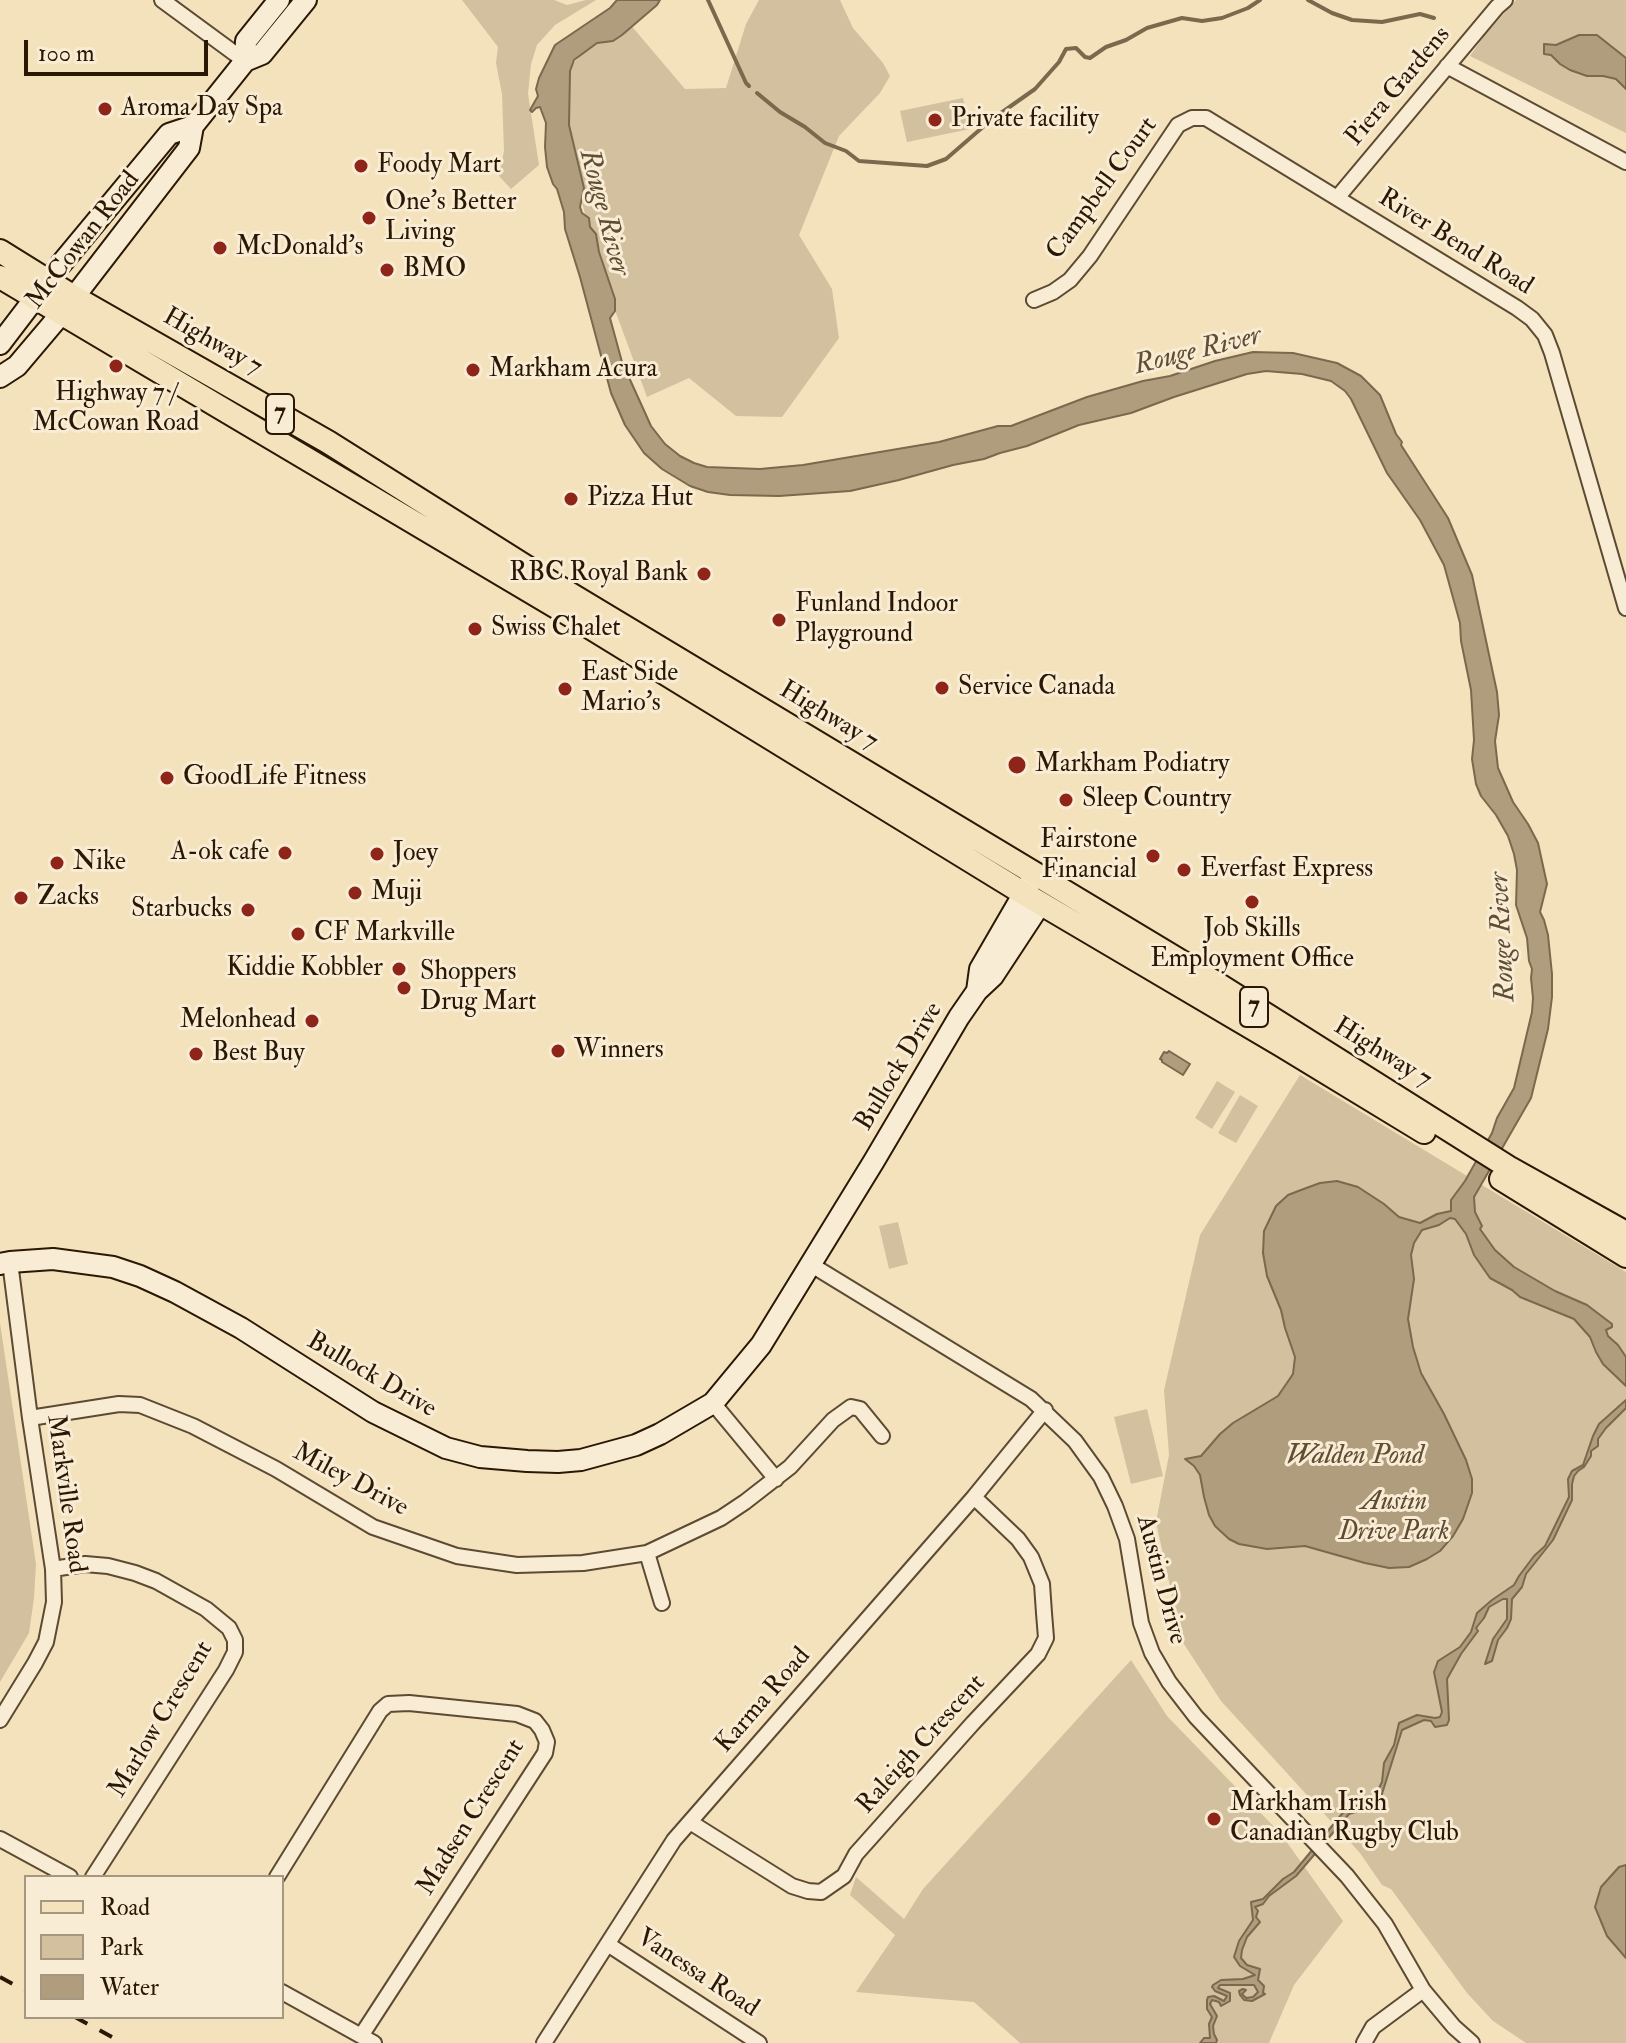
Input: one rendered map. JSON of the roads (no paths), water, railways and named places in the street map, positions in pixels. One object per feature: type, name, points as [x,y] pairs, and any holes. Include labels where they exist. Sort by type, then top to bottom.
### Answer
[{"type":"main road","name":"Highway 7","points":[[0,251],[42,289],[68,306],[561,610],[1033,890],[1200,973],[1626,1256]]},
{"type":"main road","name":"Highway 7","points":[[0,277],[42,289]]},
{"type":"main road","name":"Highway 7","points":[[1505,1173],[1626,1233]]},
{"type":"street","points":[[162,0],[245,61]]},
{"type":"street","name":"McCowan Road","points":[[245,61],[246,41],[279,0]]},
{"type":"street","name":"McCowan Road","points":[[0,377],[17,366],[68,306],[189,148],[193,126],[245,61],[262,54],[306,0]]},
{"type":"street","name":"Piera Gardens","points":[[1337,198],[1501,2]]},
{"type":"street","points":[[1447,66],[1626,162]]},
{"type":"street","name":"Campbell Court","points":[[1034,300],[1070,280],[1090,256],[1178,125],[1192,118],[1206,118],[1337,198]]},
{"type":"street","name":"McCowan Road","points":[[0,344],[169,134],[193,126]]},
{"type":"street","name":"River Bend Road","points":[[1337,198],[1517,308],[1532,319],[1545,335],[1626,608]]},
{"type":"street","name":"Bullock Drive","points":[[5,1263],[53,1259],[85,1262],[140,1276],[241,1328],[373,1412],[446,1448],[480,1457],[558,1462],[595,1457],[636,1445],[713,1403],[761,1345],[977,991],[980,969],[1033,890]]},
{"type":"street","name":"Markville Road","points":[[0,1720],[46,1642],[54,1602],[53,1569],[5,1263]]},
{"type":"street","name":"Austin Drive","points":[[810,1264],[1000,1379],[1045,1410],[1075,1441],[1101,1477],[1115,1506],[1127,1539],[1141,1623],[1152,1653],[1169,1682],[1196,1717],[1371,1904],[1423,1990],[1472,2043]]},
{"type":"street","points":[[713,1403],[776,1479]]},
{"type":"street","name":"Miley Drive","points":[[30,1418],[119,1404],[140,1405],[193,1426],[276,1469],[373,1527],[457,1556],[517,1565],[583,1563],[647,1553],[721,1518],[776,1479],[833,1420],[851,1407],[860,1409],[882,1436]]},
{"type":"street","name":"Karma Road","points":[[544,2043],[674,1840],[974,1497],[1045,1410]]},
{"type":"street","name":"Raleigh Crescent","points":[[690,1822],[792,1886],[821,1892],[844,1876],[856,1854],[1038,1654],[1046,1638],[1042,1584],[1031,1557],[1018,1539],[974,1497]]},
{"type":"street","points":[[647,1553],[662,1603]]},
{"type":"street","name":"Marlow Crescent","points":[[53,1569],[85,1564],[108,1566],[146,1577],[206,1609],[229,1628],[235,1640],[235,1652],[226,1670],[94,1875]]},
{"type":"street","name":"Madsen Crescent","points":[[278,1875],[380,1711],[388,1704],[409,1703],[517,1714],[535,1721],[542,1730],[547,1742],[545,1753],[367,2040]]},
{"type":"street","points":[[0,1839],[66,1875]]},
{"type":"street","name":"Vanessa Road","points":[[609,1945],[759,2043]]},
{"type":"street","points":[[1364,2043],[1373,2027],[1423,1990]]},
{"type":"street","points":[[284,1993],[367,2040]]},
{"type":"water","name":"Walden Pond","points":[[617,0],[660,0],[622,35],[613,41],[597,43],[574,60],[570,71],[569,125],[584,188],[580,207],[596,234],[615,299],[615,311],[610,318],[622,362],[651,426],[665,444],[680,456],[707,467],[760,469],[803,465],[939,442],[998,426],[1011,426],[1087,397],[1253,352],[1293,353],[1337,363],[1361,376],[1380,395],[1401,445],[1448,518],[1472,575],[1497,692],[1499,715],[1495,741],[1498,768],[1513,802],[1538,843],[1547,884],[1540,912],[1548,935],[1552,974],[1548,1029],[1531,1098],[1474,1197],[1475,1212],[1482,1226],[1480,1229],[1495,1250],[1514,1267],[1587,1305],[1612,1324],[1606,1330],[1626,1357],[1626,1386],[1603,1364],[1590,1337],[1574,1319],[1520,1297],[1490,1278],[1455,1219],[1450,1218],[1422,1230],[1411,1255],[1414,1279],[1408,1319],[1413,1347],[1421,1373],[1444,1414],[1472,1479],[1472,1493],[1463,1519],[1440,1551],[1427,1559],[1409,1567],[1389,1568],[1305,1546],[1267,1549],[1239,1544],[1215,1526],[1209,1515],[1200,1475],[1185,1459],[1201,1456],[1233,1423],[1278,1396],[1293,1374],[1295,1357],[1267,1276],[1263,1253],[1264,1231],[1276,1206],[1288,1195],[1320,1183],[1337,1181],[1358,1187],[1399,1217],[1420,1223],[1451,1211],[1451,1200],[1492,1133],[1514,1088],[1532,1012],[1532,969],[1527,938],[1516,905],[1514,854],[1508,836],[1476,784],[1472,759],[1471,690],[1460,623],[1444,565],[1420,520],[1387,473],[1351,399],[1331,381],[1302,374],[1266,371],[1247,374],[1131,413],[1079,425],[984,459],[850,491],[779,496],[730,495],[690,486],[662,469],[644,453],[625,425],[611,393],[565,229],[564,212],[547,167],[546,123],[540,107],[532,112],[530,110],[538,96],[539,78],[555,45]]},
{"type":"water","points":[[1579,35],[1597,35],[1626,58],[1626,89],[1616,79],[1587,76],[1570,70],[1551,55],[1544,54],[1544,44],[1556,45]]},
{"type":"water","points":[[1169,1051],[1190,1064],[1183,1075],[1160,1059],[1164,1052]]},
{"type":"water","points":[[1626,1400],[1626,1408],[1606,1428],[1584,1467],[1574,1476],[1572,1500],[1553,1540],[1526,1574],[1522,1587],[1512,1599],[1511,1619],[1498,1640],[1492,1661],[1485,1664],[1493,1639],[1507,1619],[1507,1599],[1489,1607],[1476,1628],[1478,1631],[1447,1679],[1447,1725],[1435,1727],[1431,1721],[1424,1720],[1402,1730],[1381,1797],[1362,1810],[1349,1814],[1296,1876],[1263,1904],[1255,1907],[1260,1922],[1247,1937],[1241,1958],[1247,1965],[1260,1969],[1258,1980],[1264,1986],[1265,1994],[1252,2001],[1244,2000],[1239,1991],[1246,1990],[1242,1994],[1246,1998],[1253,1997],[1258,1992],[1254,1985],[1220,1985],[1218,1988],[1230,1993],[1230,2001],[1221,2006],[1212,2000],[1210,2004],[1217,2016],[1213,2026],[1216,2043],[1200,2043],[1204,2038],[1210,2038],[1212,2017],[1207,2009],[1208,1997],[1214,1996],[1224,2001],[1227,1996],[1215,1991],[1213,1985],[1221,1980],[1255,1975],[1240,1966],[1234,1957],[1239,1941],[1253,1920],[1251,1902],[1263,1899],[1294,1872],[1346,1809],[1375,1796],[1399,1723],[1417,1715],[1440,1717],[1442,1712],[1434,1672],[1438,1661],[1460,1647],[1471,1632],[1477,1613],[1514,1585],[1545,1546],[1569,1497],[1568,1479],[1572,1471],[1583,1465],[1599,1424]]},
{"type":"water","points":[[1626,1865],[1626,1958],[1607,1936],[1595,1907],[1601,1887],[1619,1867]]},
{"type":"waterway","points":[[708,0],[749,86]]},
{"type":"waterway","points":[[757,93],[825,143],[846,151],[859,161],[927,166],[946,159],[991,120],[1035,89],[1059,62],[1066,49],[1076,48],[1090,58],[1147,28],[1182,18],[1202,21],[1222,18],[1260,0]]},
{"type":"waterway","points":[[1308,0],[1352,20],[1382,22],[1420,14],[1434,18]]},
{"type":"railway","points":[[0,1977],[24,1990]]},
{"type":"railway","points":[[79,2019],[123,2043]]},
{"type":"place","name":"Aroma Day Spa","points":[[105,109]]},
{"type":"place","name":"Private facility","points":[[935,120]]},
{"type":"place","name":"Foody Mart","points":[[361,166]]},
{"type":"place","name":"One's Better Living","points":[[369,218]]},
{"type":"place","name":"McDonald's","points":[[220,248]]},
{"type":"place","name":"BMO","points":[[387,270]]},
{"type":"place","name":"Highway 7 / McCowan Road","points":[[116,366]]},
{"type":"place","name":"Markham Acura","points":[[473,370]]},
{"type":"place","name":"Pizza Hut","points":[[571,499]]},
{"type":"place","name":"RBC Royal Bank","points":[[704,574]]},
{"type":"place","name":"Funland Indoor Playground","points":[[779,620]]},
{"type":"place","name":"Swiss Chalet","points":[[475,629]]},
{"type":"place","name":"Service Canada","points":[[942,688]]},
{"type":"place","name":"East Side Mario's","points":[[565,689]]},
{"type":"place","name":"Markham Podiatry","points":[[1017,765]]},
{"type":"place","name":"GoodLife Fitness","points":[[167,778]]},
{"type":"place","name":"Sleep Country","points":[[1066,800]]},
{"type":"place","name":"A-ok cafe","points":[[285,853]]},
{"type":"place","name":"Joey","points":[[377,854]]},
{"type":"place","name":"Fairstone Financial","points":[[1153,856]]},
{"type":"place","name":"Nike","points":[[57,863]]},
{"type":"place","name":"Everfast Express","points":[[1184,870]]},
{"type":"place","name":"Muji","points":[[355,893]]},
{"type":"place","name":"Zacks","points":[[21,898]]},
{"type":"place","name":"Job Skills Employment Office","points":[[1252,902]]},
{"type":"place","name":"Starbucks","points":[[248,910]]},
{"type":"place","name":"CF Markville","points":[[298,934]]},
{"type":"place","name":"Kiddie Kobbler","points":[[399,969]]},
{"type":"place","name":"Shoppers Drug Mart","points":[[404,988]]},
{"type":"place","name":"Melonhead","points":[[312,1021]]},
{"type":"place","name":"Winners","points":[[558,1051]]},
{"type":"place","name":"Best Buy","points":[[196,1054]]},
{"type":"place","name":"Markham Irish Canadian Rugby Club","points":[[1214,1819]]},
{"type":"water label","name":"Rouge River","points":[[603,213]]},
{"type":"water label","name":"Rouge River","points":[[1198,352]]},
{"type":"water label","name":"Rouge River","points":[[1504,937]]},
{"type":"park label","name":"Austin Drive Park","points":[[1394,1518]]}]
